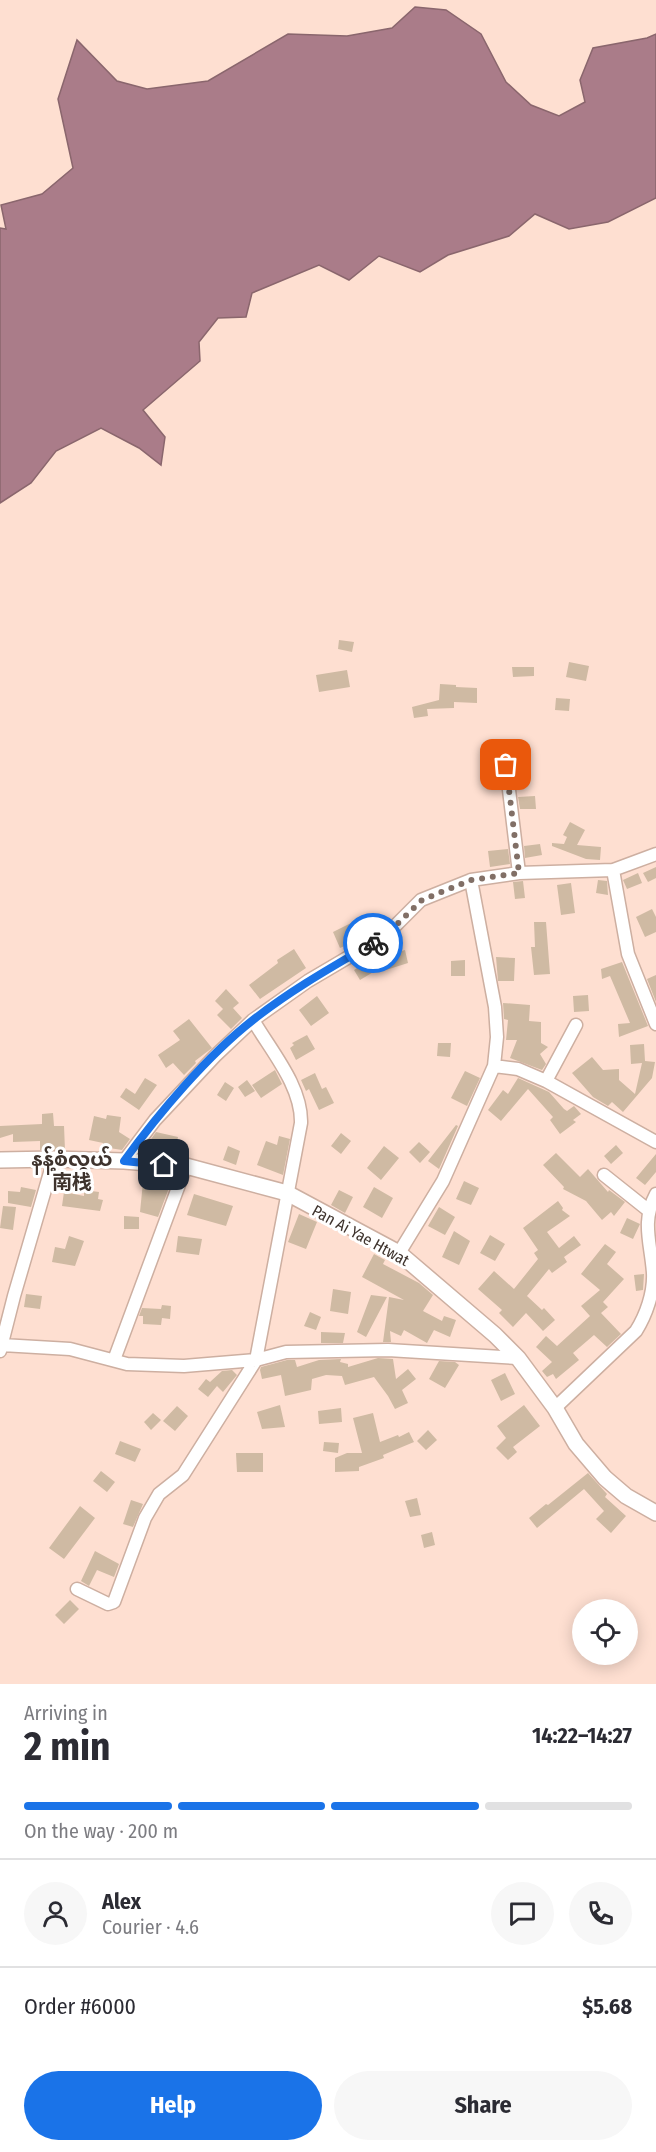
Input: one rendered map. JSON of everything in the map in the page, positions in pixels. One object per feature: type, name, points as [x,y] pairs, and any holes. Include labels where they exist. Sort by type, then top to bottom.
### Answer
[{"type":"street","points":[[506,765],[519,873]]},
{"type":"street","points":[[124,1161],[155,1120],[252,1020],[308,981],[386,935],[422,900],[471,880],[519,873],[613,870],[656,854]]},
{"type":"street","points":[[613,870],[628,954],[656,1024]]},
{"type":"street","points":[[399,1253],[443,1181],[494,1066],[497,1037],[495,1007],[471,880]]},
{"type":"street","points":[[77,1589],[100,1602],[108,1604],[114,1602],[145,1518],[159,1494],[183,1475],[256,1360],[301,1123],[301,1109],[297,1092],[252,1020]]},
{"type":"street","points":[[546,1081],[576,1025]]},
{"type":"street","points":[[494,1066],[518,1069],[546,1081],[656,1142]]},
{"type":"street","points":[[54,1159],[1,1348],[70,1349],[127,1364],[184,1366],[256,1360],[286,1352],[388,1350],[518,1358]]},
{"type":"street","name":"Pan Ai Yae Htwat","points":[[0,1160],[124,1161],[186,1166],[287,1193],[399,1253],[487,1328],[518,1358],[555,1408],[576,1444],[605,1478],[626,1496],[656,1513]]},
{"type":"street","points":[[114,1360],[186,1166]]},
{"type":"street","points":[[604,1175],[648,1210]]},
{"type":"street","points":[[555,1408],[636,1331],[644,1318],[655,1275],[648,1234],[648,1210],[656,1194]]},
{"type":"shaded area","points":[[415,7],[446,10],[481,34],[506,82],[531,105],[559,116],[585,102],[580,80],[593,48],[647,38],[656,34],[656,198],[608,222],[569,229],[535,214],[509,236],[448,255],[420,272],[379,256],[349,280],[319,265],[252,293],[246,317],[218,318],[199,342],[200,361],[143,410],[165,437],[161,465],[139,448],[101,428],[56,451],[31,483],[0,503],[0,228],[6,229],[1,205],[42,194],[73,168],[58,99],[77,40],[117,81],[147,89],[208,81],[288,34],[347,36],[392,28]]},
{"type":"building","points":[[339,640],[354,642],[352,652],[338,649]]},
{"type":"building","points":[[569,662],[589,666],[586,681],[566,677]]},
{"type":"building","points":[[512,667],[534,667],[534,676],[513,677]]},
{"type":"building","points":[[347,670],[350,687],[319,692],[316,675]]},
{"type":"building","points":[[440,684],[477,688],[477,703],[454,702],[454,708],[427,709],[428,716],[414,718],[412,707],[439,700]]},
{"type":"building","points":[[556,698],[570,699],[569,711],[555,710]]},
{"type":"building","points":[[498,767],[500,781],[490,782],[489,768]]},
{"type":"building","points":[[535,796],[536,809],[520,809],[518,797]]},
{"type":"building","points":[[570,822],[585,830],[577,845],[601,847],[600,860],[586,859],[552,846],[552,843],[564,844],[567,837],[563,835]]},
{"type":"building","points":[[540,844],[542,855],[525,858],[524,846]]},
{"type":"building","points":[[508,849],[510,864],[490,867],[488,851]]},
{"type":"building","points":[[656,867],[656,878],[648,882],[643,873]]},
{"type":"building","points":[[638,873],[642,883],[627,889],[623,880]]},
{"type":"building","points":[[598,880],[607,881],[608,895],[596,893]]},
{"type":"building","points":[[523,881],[525,898],[515,899],[513,882]]},
{"type":"building","points":[[571,883],[575,913],[561,915],[557,885]]},
{"type":"building","points":[[652,909],[656,917],[656,932],[645,937],[636,917]]},
{"type":"building","points":[[534,922],[546,922],[550,974],[534,975],[531,947],[535,947]]},
{"type":"building","points":[[351,923],[358,940],[340,948],[333,932]]},
{"type":"building","points":[[294,949],[306,968],[260,999],[249,985],[278,963],[277,960]]},
{"type":"building","points":[[405,950],[408,963],[386,970],[385,965],[360,980],[354,970],[370,960]]},
{"type":"building","points":[[496,957],[515,958],[514,981],[498,981]]},
{"type":"building","points":[[465,960],[465,976],[451,976],[451,961]]},
{"type":"building","points":[[622,962],[648,1026],[619,1037],[618,1024],[630,1023],[610,976],[602,979],[601,969]]},
{"type":"building","points":[[656,975],[656,1002],[647,979]]},
{"type":"building","points":[[226,989],[239,1003],[233,1008],[242,1018],[231,1029],[217,1015],[223,1009],[215,1001]]},
{"type":"building","points":[[588,995],[589,1011],[574,1012],[573,996]]},
{"type":"building","points":[[317,996],[329,1013],[311,1026],[299,1010]]},
{"type":"building","points":[[503,1003],[530,1005],[529,1021],[541,1022],[541,1043],[548,1047],[540,1054],[546,1064],[542,1070],[510,1058],[517,1040],[506,1040],[508,1020],[504,1019]]},
{"type":"building","points":[[189,1019],[212,1048],[195,1061],[196,1063],[184,1075],[173,1063],[166,1068],[158,1055],[180,1040],[173,1031]]},
{"type":"building","points":[[307,1035],[315,1049],[296,1060],[290,1048],[294,1045],[292,1043]]},
{"type":"building","points":[[438,1043],[451,1043],[450,1057],[437,1056]]},
{"type":"building","points":[[644,1044],[645,1061],[655,1062],[652,1078],[623,1112],[612,1102],[608,1106],[593,1097],[572,1073],[592,1057],[603,1070],[619,1069],[619,1080],[635,1094],[642,1063],[631,1064],[630,1045]]},
{"type":"building","points":[[275,1070],[282,1084],[261,1098],[252,1085]]},
{"type":"building","points":[[465,1071],[480,1078],[467,1106],[451,1098]]},
{"type":"building","points":[[315,1073],[322,1089],[326,1087],[334,1103],[319,1110],[309,1089],[306,1091],[301,1080]]},
{"type":"building","points":[[145,1078],[157,1085],[139,1110],[120,1097],[126,1088],[135,1094]]},
{"type":"building","points":[[518,1078],[549,1092],[567,1111],[574,1106],[581,1114],[573,1120],[576,1122],[560,1134],[550,1120],[553,1117],[528,1089],[501,1121],[488,1110],[503,1090],[508,1094]]},
{"type":"building","points":[[247,1080],[255,1091],[245,1097],[238,1087]]},
{"type":"building","points":[[225,1082],[234,1088],[226,1101],[217,1095]]},
{"type":"building","points":[[53,1113],[54,1126],[64,1126],[65,1150],[40,1150],[40,1141],[13,1142],[13,1134],[0,1138],[0,1126],[42,1124],[42,1114]]},
{"type":"building","points":[[107,1115],[121,1117],[119,1132],[130,1139],[122,1150],[103,1147],[103,1143],[89,1140],[94,1116],[106,1119]]},
{"type":"building","points":[[456,1125],[458,1126],[439,1169],[428,1161]]},
{"type":"building","points":[[156,1132],[178,1137],[174,1155],[146,1152]]},
{"type":"building","points":[[341,1133],[351,1141],[341,1154],[331,1146]]},
{"type":"building","points":[[279,1136],[290,1139],[283,1175],[257,1165],[266,1141],[277,1145]]},
{"type":"building","points":[[419,1142],[430,1152],[420,1163],[409,1152]]},
{"type":"building","points":[[616,1145],[623,1153],[611,1164],[604,1156]]},
{"type":"building","points":[[228,1146],[240,1151],[236,1165],[223,1160]]},
{"type":"building","points":[[384,1146],[399,1158],[381,1180],[367,1168]]},
{"type":"building","points":[[556,1153],[580,1177],[588,1169],[608,1192],[609,1190],[625,1202],[614,1216],[611,1212],[602,1220],[586,1201],[563,1189],[564,1187],[543,1165]]},
{"type":"building","points":[[656,1154],[656,1172],[645,1185],[636,1178]]},
{"type":"building","points":[[144,1172],[170,1175],[169,1188],[158,1217],[140,1212]]},
{"type":"building","points":[[464,1181],[479,1188],[471,1205],[456,1199]]},
{"type":"building","points":[[21,1187],[36,1190],[31,1207],[8,1203],[8,1191],[20,1192]]},
{"type":"building","points":[[374,1187],[393,1198],[382,1218],[363,1207]]},
{"type":"building","points":[[84,1190],[99,1192],[98,1199],[103,1200],[100,1211],[62,1206],[64,1192],[84,1196]]},
{"type":"building","points":[[339,1190],[353,1197],[345,1213],[331,1205]]},
{"type":"building","points":[[194,1194],[233,1206],[226,1226],[187,1215]]},
{"type":"building","points":[[558,1201],[562,1210],[570,1216],[547,1232],[559,1248],[574,1236],[581,1245],[564,1257],[567,1262],[552,1273],[549,1269],[527,1296],[542,1310],[544,1308],[555,1320],[543,1331],[526,1313],[513,1327],[499,1313],[502,1310],[478,1289],[494,1271],[514,1289],[538,1259],[534,1253],[538,1250],[523,1228]]},
{"type":"building","points":[[3,1206],[16,1207],[13,1230],[0,1228]]},
{"type":"building","points":[[439,1207],[455,1217],[445,1235],[428,1226]]},
{"type":"building","points":[[299,1214],[317,1222],[306,1249],[288,1242]]},
{"type":"building","points":[[124,1216],[139,1217],[139,1229],[124,1229]]},
{"type":"building","points":[[627,1218],[640,1224],[633,1239],[620,1233]]},
{"type":"building","points":[[454,1231],[470,1241],[459,1265],[442,1257]]},
{"type":"building","points":[[490,1235],[505,1244],[495,1261],[480,1253]]},
{"type":"building","points":[[69,1236],[84,1241],[75,1266],[52,1262],[55,1247],[65,1249]]},
{"type":"building","points":[[178,1236],[202,1239],[199,1255],[176,1252]]},
{"type":"building","points":[[605,1244],[616,1252],[607,1264],[624,1279],[603,1302],[608,1307],[601,1313],[621,1334],[607,1347],[594,1335],[573,1353],[579,1360],[556,1379],[553,1374],[547,1377],[542,1371],[552,1362],[536,1347],[546,1336],[557,1346],[590,1316],[581,1306],[600,1290],[581,1274]]},
{"type":"building","points":[[374,1254],[385,1260],[383,1264],[419,1283],[433,1295],[423,1311],[442,1321],[444,1316],[456,1320],[450,1337],[434,1330],[427,1343],[404,1330],[401,1336],[390,1331],[391,1342],[383,1342],[389,1297],[404,1300],[362,1277]]},
{"type":"building","points":[[644,1274],[643,1290],[636,1291],[634,1275]]},
{"type":"building","points":[[333,1289],[351,1292],[348,1314],[330,1311]]},
{"type":"building","points":[[26,1294],[42,1296],[40,1309],[24,1307]]},
{"type":"building","points":[[371,1295],[387,1297],[366,1337],[357,1332]]},
{"type":"building","points":[[162,1305],[171,1306],[170,1319],[162,1318],[161,1325],[143,1324],[143,1316],[139,1316],[142,1308],[161,1309]]},
{"type":"building","points":[[310,1312],[321,1317],[316,1330],[304,1326]]},
{"type":"building","points":[[321,1332],[345,1333],[343,1343],[321,1343]]},
{"type":"building","points":[[378,1358],[393,1359],[396,1379],[408,1369],[416,1379],[402,1390],[408,1403],[395,1409],[374,1377],[345,1385],[342,1376],[326,1375],[312,1379],[311,1390],[285,1396],[281,1375],[262,1379],[260,1370],[261,1367],[287,1360],[295,1360],[297,1367],[319,1360],[341,1359],[340,1362],[348,1364],[348,1367]]},
{"type":"building","points":[[439,1361],[455,1362],[459,1365],[445,1388],[429,1379]]},
{"type":"building","points":[[232,1370],[237,1375],[223,1392],[217,1386],[208,1397],[198,1389],[206,1379],[210,1382],[222,1371]]},
{"type":"building","points":[[505,1373],[515,1394],[501,1401],[491,1380]]},
{"type":"building","points":[[280,1405],[285,1427],[262,1429],[257,1412]]},
{"type":"building","points":[[524,1405],[540,1426],[513,1447],[517,1452],[508,1460],[496,1448],[506,1438],[497,1426]]},
{"type":"building","points":[[177,1406],[188,1416],[175,1431],[163,1421]]},
{"type":"building","points":[[341,1408],[342,1422],[319,1424],[318,1411]]},
{"type":"building","points":[[153,1413],[161,1420],[151,1430],[144,1422]]},
{"type":"building","points":[[373,1413],[380,1442],[409,1432],[414,1442],[383,1455],[384,1458],[359,1467],[359,1471],[335,1472],[335,1458],[347,1453],[362,1453],[353,1418]]},
{"type":"building","points":[[428,1430],[437,1440],[426,1450],[417,1441]]},
{"type":"building","points":[[120,1441],[141,1449],[135,1462],[115,1454]]},
{"type":"building","points":[[324,1442],[339,1443],[338,1453],[323,1451]]},
{"type":"building","points":[[236,1453],[263,1453],[263,1472],[237,1472]]},
{"type":"building","points":[[101,1471],[115,1482],[107,1492],[93,1481]]},
{"type":"building","points":[[588,1473],[607,1494],[605,1497],[626,1516],[611,1533],[596,1519],[604,1511],[584,1489],[537,1528],[529,1518]]},
{"type":"building","points":[[417,1498],[421,1515],[410,1517],[405,1501]]},
{"type":"building","points":[[131,1500],[143,1504],[133,1527],[123,1524]]},
{"type":"building","points":[[80,1506],[95,1518],[64,1559],[49,1548]]},
{"type":"building","points":[[432,1532],[435,1545],[424,1548],[421,1535]]},
{"type":"building","points":[[95,1551],[119,1564],[114,1577],[97,1570],[89,1586],[81,1581]]},
{"type":"building","points":[[70,1600],[79,1609],[64,1624],[55,1615]]},
{"type":"way so far","points":[[373,943],[386,935],[422,900],[471,880],[519,873],[506,765]]},
{"type":"district","name":"နန့်စံလွယ် 南栈","points":[[72,1170]]},
{"type":"route","points":[[164,1165],[124,1161],[155,1120],[252,1020],[308,981],[373,943]]}]
